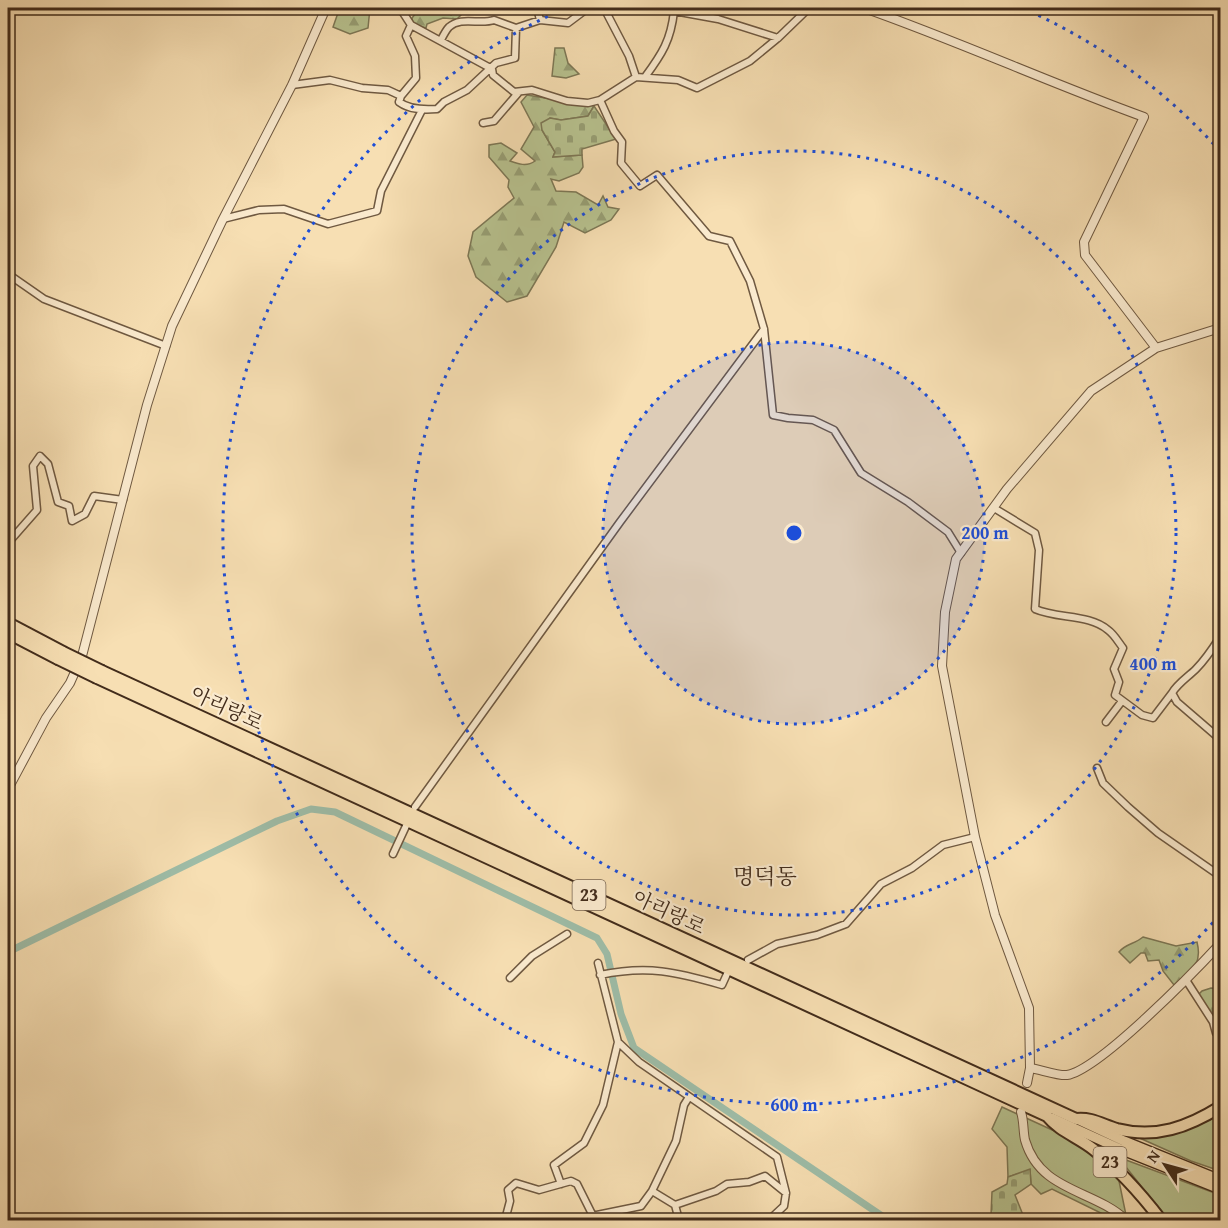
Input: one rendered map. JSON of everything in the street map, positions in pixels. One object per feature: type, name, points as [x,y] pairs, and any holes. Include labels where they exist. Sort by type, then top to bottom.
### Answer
[{"type":"highway","name":"아리랑로","points":[[8,623],[61,656]]},
{"type":"highway","name":"아리랑로","points":[[8,633],[1047,1116]]},
{"type":"highway","name":"아리랑로","points":[[99,675],[1076,1119]]},
{"type":"highway","name":"23","points":[[1076,1119],[1086,1118],[1119,1129],[1149,1132],[1170,1130],[1195,1123],[1221,1107]]},
{"type":"highway","name":"23","points":[[1047,1116],[1054,1124],[1091,1147],[1119,1170],[1142,1194],[1161,1221]]},
{"type":"main road","name":"아리랑로","points":[[1047,1116],[1120,1149],[1221,1189]]},
{"type":"main road","name":"아리랑로","points":[[1076,1119],[1135,1146],[1221,1180]]},
{"type":"street","points":[[8,789],[46,718],[70,683],[82,656],[147,405],[172,326],[291,85],[326,8]]},
{"type":"street","points":[[400,8],[411,25],[492,69]]},
{"type":"street","points":[[537,8],[540,20]]},
{"type":"street","points":[[441,40],[449,26],[459,22],[486,23],[494,20],[516,28],[540,20],[568,23],[588,8]]},
{"type":"street","points":[[604,8],[629,56],[636,77]]},
{"type":"street","points":[[658,8],[718,19],[778,38]]},
{"type":"street","points":[[492,69],[493,75],[514,92],[532,90],[567,102],[588,103],[600,100],[636,77],[678,80],[697,88],[750,61],[809,8]]},
{"type":"street","points":[[864,8],[912,25],[1068,90],[1144,117],[1084,242],[1084,255],[1156,348]]},
{"type":"street","points":[[645,77],[668,42],[672,31],[674,11]]},
{"type":"street","points":[[411,25],[406,36],[415,56],[416,78],[399,102],[405,106],[422,110],[437,110],[444,102],[467,90],[496,63],[515,58],[516,28]]},
{"type":"street","points":[[291,85],[330,80],[362,88],[388,90],[402,96]]},
{"type":"street","points":[[483,123],[494,121],[519,92]]},
{"type":"street","points":[[600,100],[614,131],[622,142],[621,163],[640,186],[657,175],[709,236],[730,241],[750,281],[764,329],[774,415],[813,420],[834,430],[861,473],[908,502],[948,532],[961,553]]},
{"type":"street","points":[[223,219],[259,210],[284,208],[328,224],[377,211],[381,191],[422,110]]},
{"type":"street","points":[[8,274],[44,299],[166,346]]},
{"type":"street","points":[[1027,1083],[1030,1068],[1029,1008],[995,915],[975,837],[942,666],[945,612],[956,559],[994,508],[1091,392],[1156,348],[1221,328]]},
{"type":"street","points":[[415,807],[620,522],[764,329]]},
{"type":"street","points":[[8,543],[37,510],[33,466],[40,456],[48,464],[58,502],[69,506],[72,521],[86,514],[94,496],[123,500]]},
{"type":"street","points":[[994,508],[1035,533],[1039,550],[1035,609],[1050,615],[1087,620],[1108,630],[1123,648],[1114,669],[1119,682],[1114,694],[1142,715],[1153,718],[1175,687],[1196,669],[1221,637]]},
{"type":"street","points":[[1172,693],[1177,702],[1221,739]]},
{"type":"street","points":[[1106,722],[1122,700]]},
{"type":"street","points":[[1097,768],[1103,783],[1128,807],[1158,833],[1221,876]]},
{"type":"street","points":[[394,852],[406,826]]},
{"type":"street","points":[[748,960],[777,944],[817,935],[846,924],[881,884],[912,868],[943,845],[975,837]]},
{"type":"street","points":[[510,978],[532,956],[567,934]]},
{"type":"street","points":[[1030,1068],[1066,1075],[1095,1061],[1186,980],[1221,944]]},
{"type":"street","points":[[561,1184],[554,1165],[584,1143],[603,1105],[618,1042],[598,963]]},
{"type":"street","points":[[602,975],[646,969],[684,974],[722,985],[727,974]]},
{"type":"street","points":[[1186,980],[1214,1022],[1216,1033],[1221,1038]]},
{"type":"street","points":[[618,1042],[639,1062],[777,1157],[786,1193],[784,1206],[769,1221]]},
{"type":"street","points":[[505,1221],[510,1201],[508,1190],[516,1183],[538,1190],[571,1181],[577,1184],[593,1218],[641,1206],[652,1191],[676,1141],[684,1105],[689,1096]]},
{"type":"street","points":[[1021,1112],[1025,1139],[1036,1162],[1048,1176],[1068,1189],[1092,1197],[1115,1210],[1126,1221]]},
{"type":"street","points":[[675,1205],[716,1191],[727,1184],[749,1182],[765,1176],[786,1193]]},
{"type":"street","points":[[652,1191],[675,1205],[679,1221]]},
{"type":"green space","points":[[370,8],[368,28],[350,34],[333,27],[339,10]]},
{"type":"green space","points":[[420,8],[442,8],[451,15],[458,8],[466,8],[466,10],[457,19],[443,18],[427,24],[426,28],[413,24],[412,18]]},
{"type":"green space","points":[[555,48],[564,48],[568,63],[579,74],[566,78],[552,76]]},
{"type":"green space","points":[[527,95],[594,106],[588,116],[561,120],[550,118],[542,130],[555,152],[553,157],[582,155],[583,167],[579,173],[559,181],[551,179],[556,191],[576,192],[598,205],[603,196],[608,207],[619,209],[611,220],[585,233],[564,222],[556,247],[527,296],[507,302],[476,277],[468,256],[473,232],[514,198],[508,187],[509,180],[489,157],[489,145],[501,143],[517,153],[510,161],[526,164],[535,161],[521,149],[534,127],[521,102]]},
{"type":"green space","points":[[594,106],[616,139],[582,149],[582,155],[553,157],[555,152],[542,130],[541,123],[550,118],[561,120],[588,116]]},
{"type":"green space","points":[[1143,937],[1176,946],[1197,942],[1197,962],[1190,972],[1174,985],[1163,971],[1159,960],[1148,961],[1145,953],[1141,953],[1130,963],[1119,952]]},
{"type":"green space","points":[[1211,988],[1220,989],[1216,1020],[1209,1020],[1195,998],[1202,991]]},
{"type":"green space","points":[[1002,1107],[1074,1140],[1118,1176],[1127,1220],[1115,1220],[1052,1189],[1041,1194],[1031,1184],[1030,1170],[1008,1177],[1007,1147],[992,1129]]},
{"type":"green space","points":[[1220,1116],[1220,1171],[1135,1136],[1170,1135]]},
{"type":"green space","points":[[1118,1157],[1220,1195],[1220,1220],[1168,1220]]},
{"type":"green space","points":[[1030,1169],[1031,1184],[1015,1195],[1025,1220],[993,1220],[991,1215],[992,1192],[1007,1184],[1008,1177]]},
{"type":"waterway","points":[[8,952],[277,821],[311,809],[335,812],[597,938],[607,954],[621,1014],[634,1048],[888,1220]]},
{"type":"district","name":"명덕동","points":[[765,876]]}]
